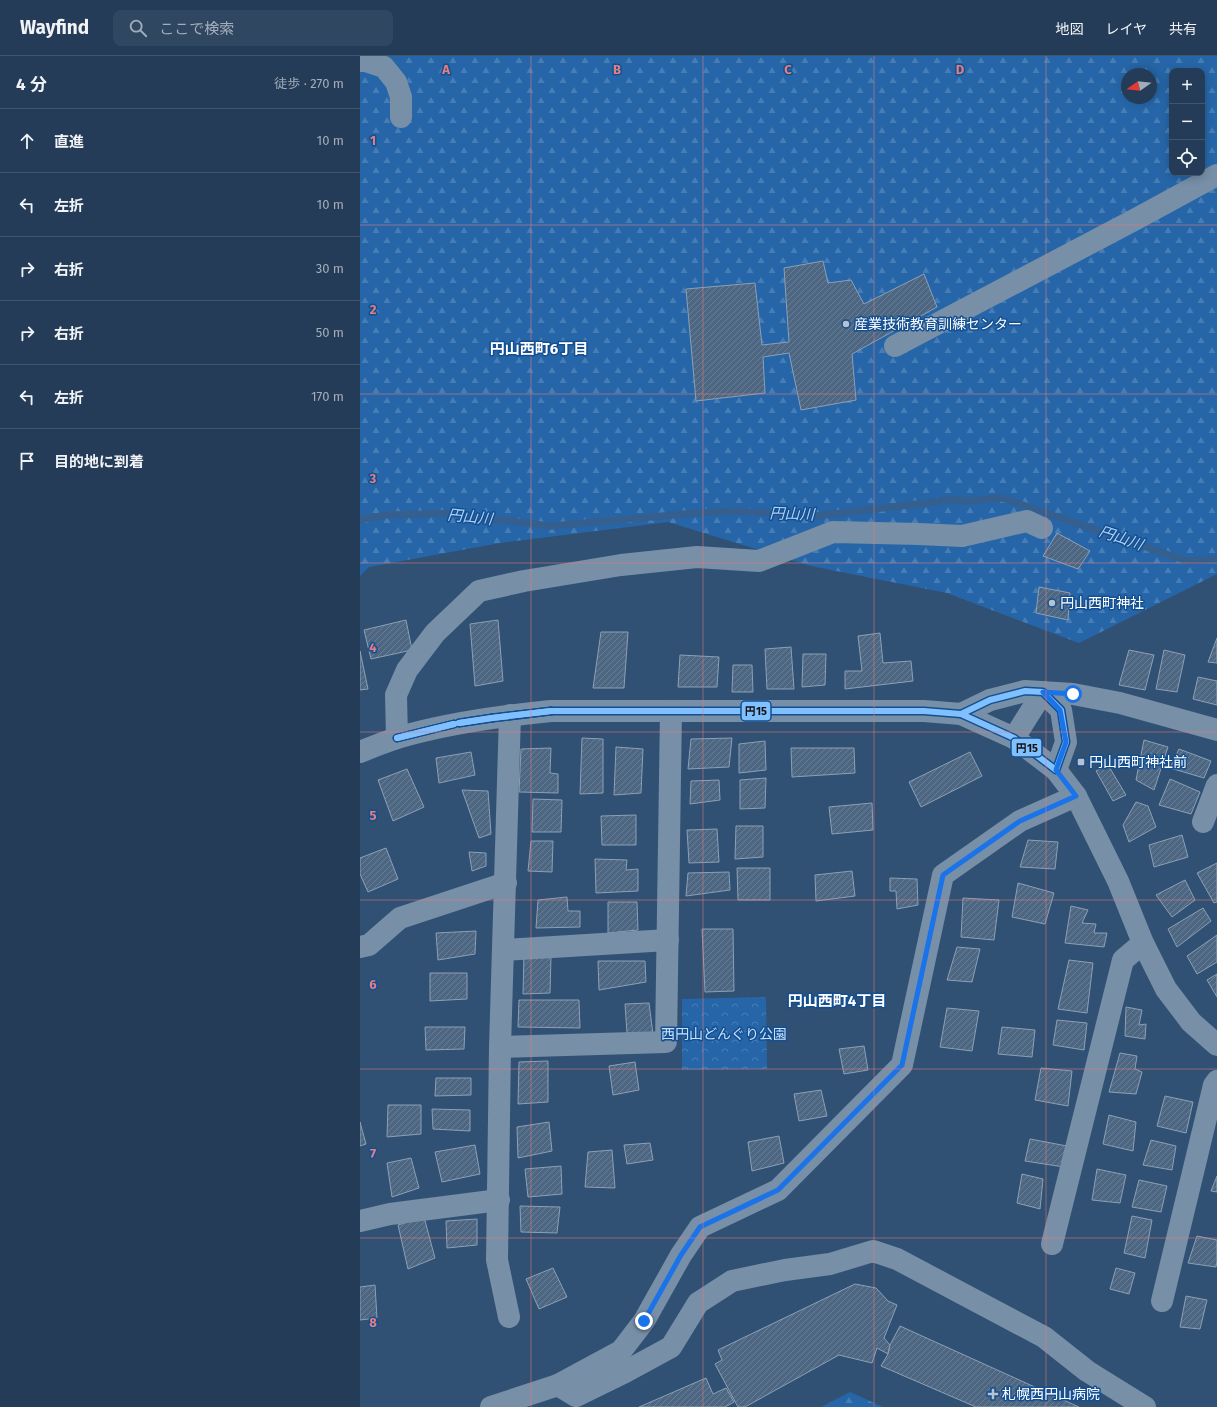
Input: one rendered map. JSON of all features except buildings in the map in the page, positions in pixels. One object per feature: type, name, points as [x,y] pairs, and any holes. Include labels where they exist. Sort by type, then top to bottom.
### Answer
[{"type":"street","points":[[360,61],[366,61],[384,67],[396,82],[401,97],[401,116]]},
{"type":"street","points":[[895,346],[1217,175]]},
{"type":"street","points":[[397,738],[396,695],[407,670],[435,633],[479,590],[621,565],[697,557],[759,561],[833,532],[962,536],[1027,521],[1042,528]]},
{"type":"street","points":[[961,714],[990,700],[1025,691],[1043,692],[1073,694],[1120,703],[1217,730]]},
{"type":"street","points":[[1014,738],[1043,692]]},
{"type":"street","points":[[1043,692],[1060,710],[1066,742],[1056,770]]},
{"type":"street","points":[[360,752],[397,738],[455,724],[510,715],[551,711],[924,711],[961,714],[1014,738],[1056,770],[1076,796],[1118,880],[1143,943],[1166,989],[1192,1022],[1217,1045]]},
{"type":"street","points":[[500,1047],[666,1042],[671,711]]},
{"type":"street","points":[[509,1317],[497,1260],[500,1047],[510,715]]},
{"type":"street","points":[[1203,822],[1217,785]]},
{"type":"street","points":[[490,1407],[558,1385],[621,1351],[644,1321],[681,1255],[700,1227],[778,1190],[902,1065],[943,875],[1020,821],[1076,796]]},
{"type":"street","points":[[360,947],[369,945],[400,918],[506,883]]},
{"type":"street","points":[[504,950],[668,940]]},
{"type":"street","points":[[1052,1244],[1122,960],[1143,943]]},
{"type":"street","points":[[1162,1301],[1214,1085],[1217,1081]]},
{"type":"street","points":[[360,1221],[390,1214],[499,1200]]},
{"type":"street","points":[[558,1385],[576,1396],[625,1372],[670,1347],[698,1303],[732,1281],[785,1270],[830,1264],[873,1251],[897,1259],[1044,1337],[1087,1371],[1145,1407]]},
{"type":"green space","points":[[367,56],[1217,56],[1217,574],[1079,643],[947,593],[811,566],[668,522],[500,543],[369,567],[360,576],[360,66]]},
{"type":"green space","name":"西円山どんぐり公園","points":[[766,997],[767,1069],[682,1070],[682,999]]},
{"type":"green space","points":[[850,1392],[883,1407],[821,1407]]},
{"type":"waterway","name":"円山川","points":[[360,520],[386,515],[458,513],[473,516],[476,520],[501,520],[551,526],[695,513],[737,511],[815,516],[950,500],[968,501],[1002,498],[1187,561],[1217,559]]},
{"type":"transit line","name":"円15","points":[[1025,691],[1043,692],[1061,710],[1066,742],[1056,770],[1014,738],[961,714],[990,700],[1025,691]]},
{"type":"transit line","name":"円15","points":[[492,718],[551,711]]},
{"type":"transit line","name":"円15","points":[[492,718],[551,711]]},
{"type":"transit line","name":"円15","points":[[551,711],[924,711],[961,714]]},
{"type":"transit line","name":"円15","points":[[459,723],[492,718]]},
{"type":"transit line","name":"円15","points":[[459,723],[492,718]]},
{"type":"transit line","name":"円15","points":[[397,738],[454,724]]},
{"type":"transit line","name":"円15","points":[[397,738],[454,724]]},
{"type":"place","name":"産業技術教育訓練センター","points":[[846,324]]},
{"type":"place","name":"円山西町神社","points":[[1052,603]]},
{"type":"place","name":"円山西町神社前","points":[[1081,762]]},
{"type":"place","name":"札幌西円山病院","points":[[993,1394]]},
{"type":"district","name":"円山西町6丁目","points":[[539,349]]},
{"type":"district","name":"円山西町4丁目","points":[[837,1001]]},
{"type":"route","points":[[644,1321],[681,1255],[700,1227],[778,1190],[902,1065],[943,875],[1020,821],[1076,796],[1056,770],[1066,742],[1060,710],[1043,692],[1073,694]]}]
